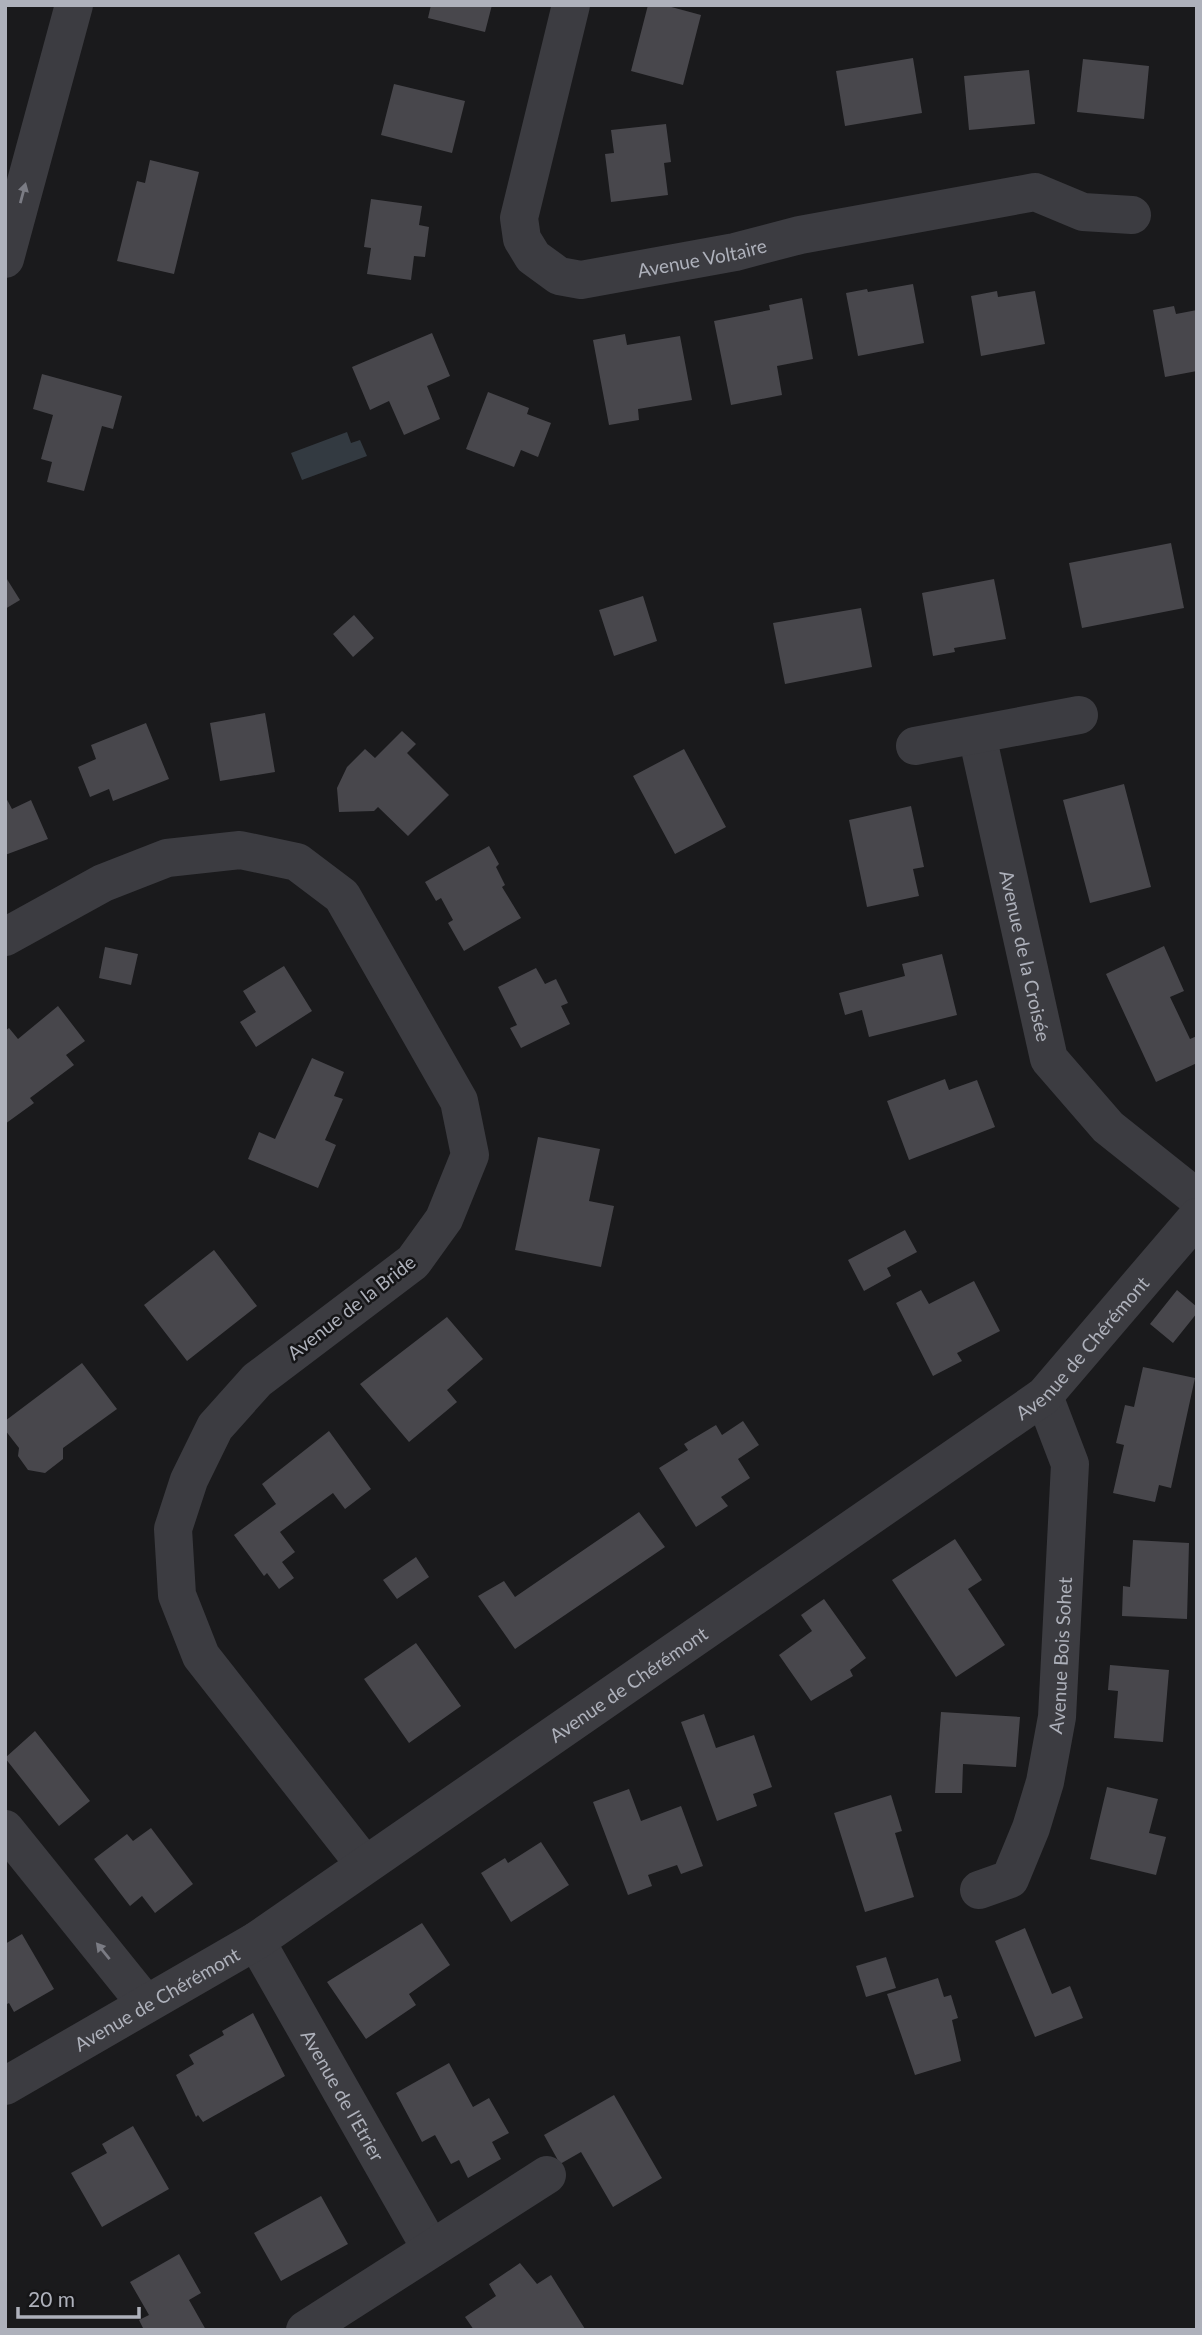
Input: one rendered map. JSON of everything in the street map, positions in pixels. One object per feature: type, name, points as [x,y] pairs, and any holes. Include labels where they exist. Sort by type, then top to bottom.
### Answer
[{"type":"street","points":[[5,259],[74,5]]},
{"type":"street","name":"Avenue Voltaire","points":[[571,5],[519,218],[526,247],[541,264],[559,276],[572,280],[600,278],[735,252],[813,233],[1035,192],[1083,212],[1132,215]]},
{"type":"street","points":[[915,746],[1079,715]]},
{"type":"street","name":"Avenue de la Croisée","points":[[977,735],[1049,1059],[1108,1127],[1197,1198]]},
{"type":"street","name":"Avenue de la Bride","points":[[5,937],[103,883],[167,858],[240,850],[296,862],[342,896],[459,1101],[470,1155],[444,1219],[413,1262],[257,1380],[215,1427],[189,1480],[173,1529],[177,1595],[201,1656],[365,1865]]},
{"type":"street","name":"Avenue de Chérémont","points":[[5,2086],[256,1941],[1044,1396],[1197,1216]]},
{"type":"street","name":"Avenue Bois Sohet","points":[[979,1890],[1010,1879],[1042,1793],[1057,1717],[1070,1464],[1044,1396]]},
{"type":"street","points":[[5,1829],[146,2004]]},
{"type":"street","name":"Avenue de l'Etrier","points":[[256,1941],[432,2249]]},
{"type":"street","points":[[305,2330],[547,2175]]},
{"type":"shaded area","points":[[347,432],[351,443],[360,440],[367,456],[302,480],[291,453]]},
{"type":"building","points":[[431,5],[492,5],[485,32],[428,18]]},
{"type":"building","points":[[648,5],[664,5],[701,15],[683,85],[631,71]]},
{"type":"building","points":[[913,58],[922,113],[845,126],[836,71]]},
{"type":"building","points":[[1083,59],[1149,66],[1144,119],[1077,112]]},
{"type":"building","points":[[1029,70],[1035,124],[969,130],[964,76]]},
{"type":"building","points":[[394,84],[465,101],[452,153],[381,135]]},
{"type":"building","points":[[666,124],[671,162],[664,163],[668,195],[611,202],[605,154],[614,153],[611,130]]},
{"type":"building","points":[[150,160],[199,172],[174,274],[117,261],[137,181],[145,183]]},
{"type":"building","points":[[371,199],[422,206],[419,225],[429,227],[425,257],[414,256],[411,280],[367,274],[371,248],[364,247]]},
{"type":"building","points":[[913,284],[924,343],[858,356],[846,293]]},
{"type":"building","points":[[997,291],[998,297],[1035,291],[1045,344],[981,356],[971,296]]},
{"type":"building","points":[[802,298],[813,359],[777,366],[782,395],[731,405],[714,321],[770,310],[769,305]]},
{"type":"building","points":[[1174,306],[1176,314],[1197,310],[1197,371],[1165,377],[1153,310]]},
{"type":"building","points":[[432,333],[450,376],[427,386],[440,419],[404,435],[389,401],[370,410],[352,367]]},
{"type":"building","points":[[625,334],[627,345],[680,336],[692,400],[638,409],[639,420],[609,425],[593,340]]},
{"type":"building","points":[[42,374],[122,396],[113,429],[102,426],[84,491],[47,482],[52,462],[41,459],[53,415],[33,409]]},
{"type":"building","points":[[488,392],[529,408],[527,414],[551,423],[538,457],[521,450],[514,467],[466,449]]},
{"type":"building","points":[[1171,543],[1184,608],[1082,628],[1069,563]]},
{"type":"building","points":[[5,576],[20,600],[5,609]]},
{"type":"building","points":[[994,579],[1006,639],[954,648],[955,652],[933,656],[922,593]]},
{"type":"building","points":[[643,596],[657,641],[614,656],[599,610]]},
{"type":"building","points":[[861,608],[872,667],[785,684],[773,623]]},
{"type":"building","points":[[354,615],[374,638],[353,657],[333,634]]},
{"type":"building","points":[[265,713],[275,772],[220,781],[210,723]]},
{"type":"building","points":[[146,723],[169,779],[113,801],[109,789],[90,797],[78,767],[96,759],[91,745]]},
{"type":"building","points":[[402,731],[416,744],[407,753],[449,795],[408,836],[378,807],[374,811],[339,812],[337,788],[347,767],[365,749],[375,758]]},
{"type":"building","points":[[684,749],[726,827],[675,854],[633,776]]},
{"type":"building","points":[[1124,784],[1151,887],[1090,903],[1063,800]]},
{"type":"building","points":[[5,796],[12,809],[31,800],[48,839],[5,855]]},
{"type":"building","points":[[911,806],[924,867],[913,869],[919,896],[867,907],[849,820]]},
{"type":"building","points":[[489,846],[499,864],[496,867],[505,885],[502,887],[521,918],[464,951],[448,923],[453,920],[441,898],[436,901],[425,882]]},
{"type":"building","points":[[1164,946],[1184,991],[1170,997],[1190,1039],[1197,1036],[1197,1063],[1156,1082],[1106,974]]},
{"type":"building","points":[[105,947],[138,954],[131,985],[99,978]]},
{"type":"building","points":[[942,954],[957,1015],[869,1037],[862,1010],[845,1015],[839,993],[905,976],[902,964]]},
{"type":"building","points":[[284,966],[312,1011],[256,1047],[240,1022],[256,1012],[243,991]]},
{"type":"building","points":[[536,968],[545,984],[556,979],[568,1003],[561,1006],[570,1024],[521,1048],[510,1028],[517,1025],[498,987]]},
{"type":"building","points":[[58,1006],[85,1041],[66,1055],[74,1065],[30,1098],[34,1103],[5,1124],[5,1031],[9,1028],[18,1039]]},
{"type":"building","points":[[312,1058],[344,1072],[334,1096],[343,1099],[325,1140],[336,1145],[318,1188],[248,1159],[259,1132],[275,1139]]},
{"type":"building","points":[[945,1079],[949,1090],[977,1080],[995,1127],[909,1160],[887,1101]]},
{"type":"building","points":[[538,1137],[600,1149],[589,1201],[614,1206],[601,1267],[515,1250]]},
{"type":"building","points":[[905,1230],[917,1252],[887,1268],[891,1276],[864,1291],[848,1260]]},
{"type":"building","points":[[214,1250],[257,1306],[187,1361],[144,1305]]},
{"type":"building","points":[[974,1281],[1000,1331],[957,1353],[962,1361],[933,1376],[896,1303],[921,1290],[929,1304]]},
{"type":"building","points":[[1177,1290],[1197,1307],[1197,1313],[1173,1343],[1150,1324]]},
{"type":"building","points":[[447,1317],[483,1359],[447,1390],[457,1402],[409,1442],[360,1384]]},
{"type":"building","points":[[82,1363],[117,1409],[63,1448],[63,1459],[45,1473],[28,1470],[18,1456],[19,1448],[5,1430],[5,1421]]},
{"type":"building","points":[[1143,1367],[1195,1378],[1171,1488],[1159,1485],[1155,1502],[1113,1493],[1124,1445],[1116,1443],[1125,1405],[1134,1407]]},
{"type":"building","points":[[743,1421],[759,1445],[738,1459],[750,1478],[721,1497],[728,1506],[696,1527],[659,1468],[688,1450],[684,1444],[716,1425],[722,1435]]},
{"type":"building","points":[[329,1431],[371,1489],[345,1509],[333,1493],[280,1532],[295,1552],[282,1562],[294,1578],[279,1589],[267,1573],[264,1576],[234,1535],[276,1504],[262,1484]]},
{"type":"building","points":[[639,1512],[665,1547],[515,1649],[478,1596],[504,1581],[515,1597]]},
{"type":"building","points":[[955,1539],[982,1580],[968,1589],[1005,1645],[956,1677],[892,1580]]},
{"type":"building","points":[[1133,1540],[1189,1543],[1187,1619],[1122,1616],[1123,1586],[1130,1587]]},
{"type":"building","points":[[416,1557],[429,1577],[397,1599],[383,1580]]},
{"type":"building","points":[[824,1599],[866,1658],[850,1670],[853,1676],[811,1701],[779,1655],[812,1631],[801,1615]]},
{"type":"building","points":[[416,1643],[461,1706],[409,1743],[364,1679]]},
{"type":"building","points":[[1110,1665],[1169,1670],[1163,1742],[1114,1738],[1118,1691],[1108,1690]]},
{"type":"building","points":[[941,1712],[1020,1717],[1016,1767],[963,1764],[962,1793],[935,1793]]},
{"type":"building","points":[[704,1714],[716,1748],[754,1735],[772,1787],[753,1794],[757,1806],[717,1821],[681,1722]]},
{"type":"building","points":[[35,1731],[90,1801],[59,1826],[5,1758]]},
{"type":"building","points":[[1107,1787],[1158,1799],[1149,1833],[1166,1837],[1156,1875],[1090,1859]]},
{"type":"building","points":[[629,1789],[641,1821],[681,1806],[703,1866],[681,1874],[677,1865],[648,1875],[652,1886],[628,1895],[593,1802]]},
{"type":"building","points":[[891,1795],[902,1831],[895,1833],[914,1897],[865,1912],[834,1813]]},
{"type":"building","points":[[151,1828],[193,1884],[155,1913],[142,1896],[130,1906],[94,1859],[127,1834],[133,1841]]},
{"type":"building","points":[[541,1842],[569,1885],[511,1922],[481,1873],[505,1858],[508,1863]]},
{"type":"building","points":[[422,1923],[450,1965],[409,1994],[416,2005],[366,2039],[327,1982]]},
{"type":"building","points":[[1025,1928],[1052,1994],[1070,1986],[1083,2018],[1035,2037],[995,1941]]},
{"type":"building","points":[[22,1934],[54,1989],[14,2012],[9,2003],[5,2005],[5,1944]]},
{"type":"building","points":[[886,1957],[896,1988],[866,1997],[856,1966]]},
{"type":"building","points":[[938,1978],[944,1997],[951,1995],[958,2018],[952,2020],[961,2061],[915,2075],[887,1994]]},
{"type":"building","points":[[253,2013],[285,2076],[203,2122],[198,2115],[196,2117],[176,2075],[194,2064],[189,2055],[224,2035],[222,2031]]},
{"type":"building","points":[[449,2063],[473,2107],[489,2098],[509,2133],[492,2142],[501,2159],[468,2178],[459,2160],[451,2164],[435,2135],[422,2142],[396,2093]]},
{"type":"building","points":[[614,2095],[662,2178],[613,2207],[581,2152],[560,2164],[544,2135]]},
{"type":"building","points":[[133,2126],[169,2189],[102,2227],[71,2173],[107,2153],[102,2144]]},
{"type":"building","points":[[321,2196],[348,2244],[281,2281],[254,2233]]},
{"type":"building","points":[[179,2254],[201,2293],[189,2300],[206,2330],[144,2330],[139,2320],[149,2315],[130,2282]]},
{"type":"building","points":[[520,2263],[537,2284],[551,2275],[585,2329],[474,2330],[465,2317],[496,2296],[489,2284]]}]
